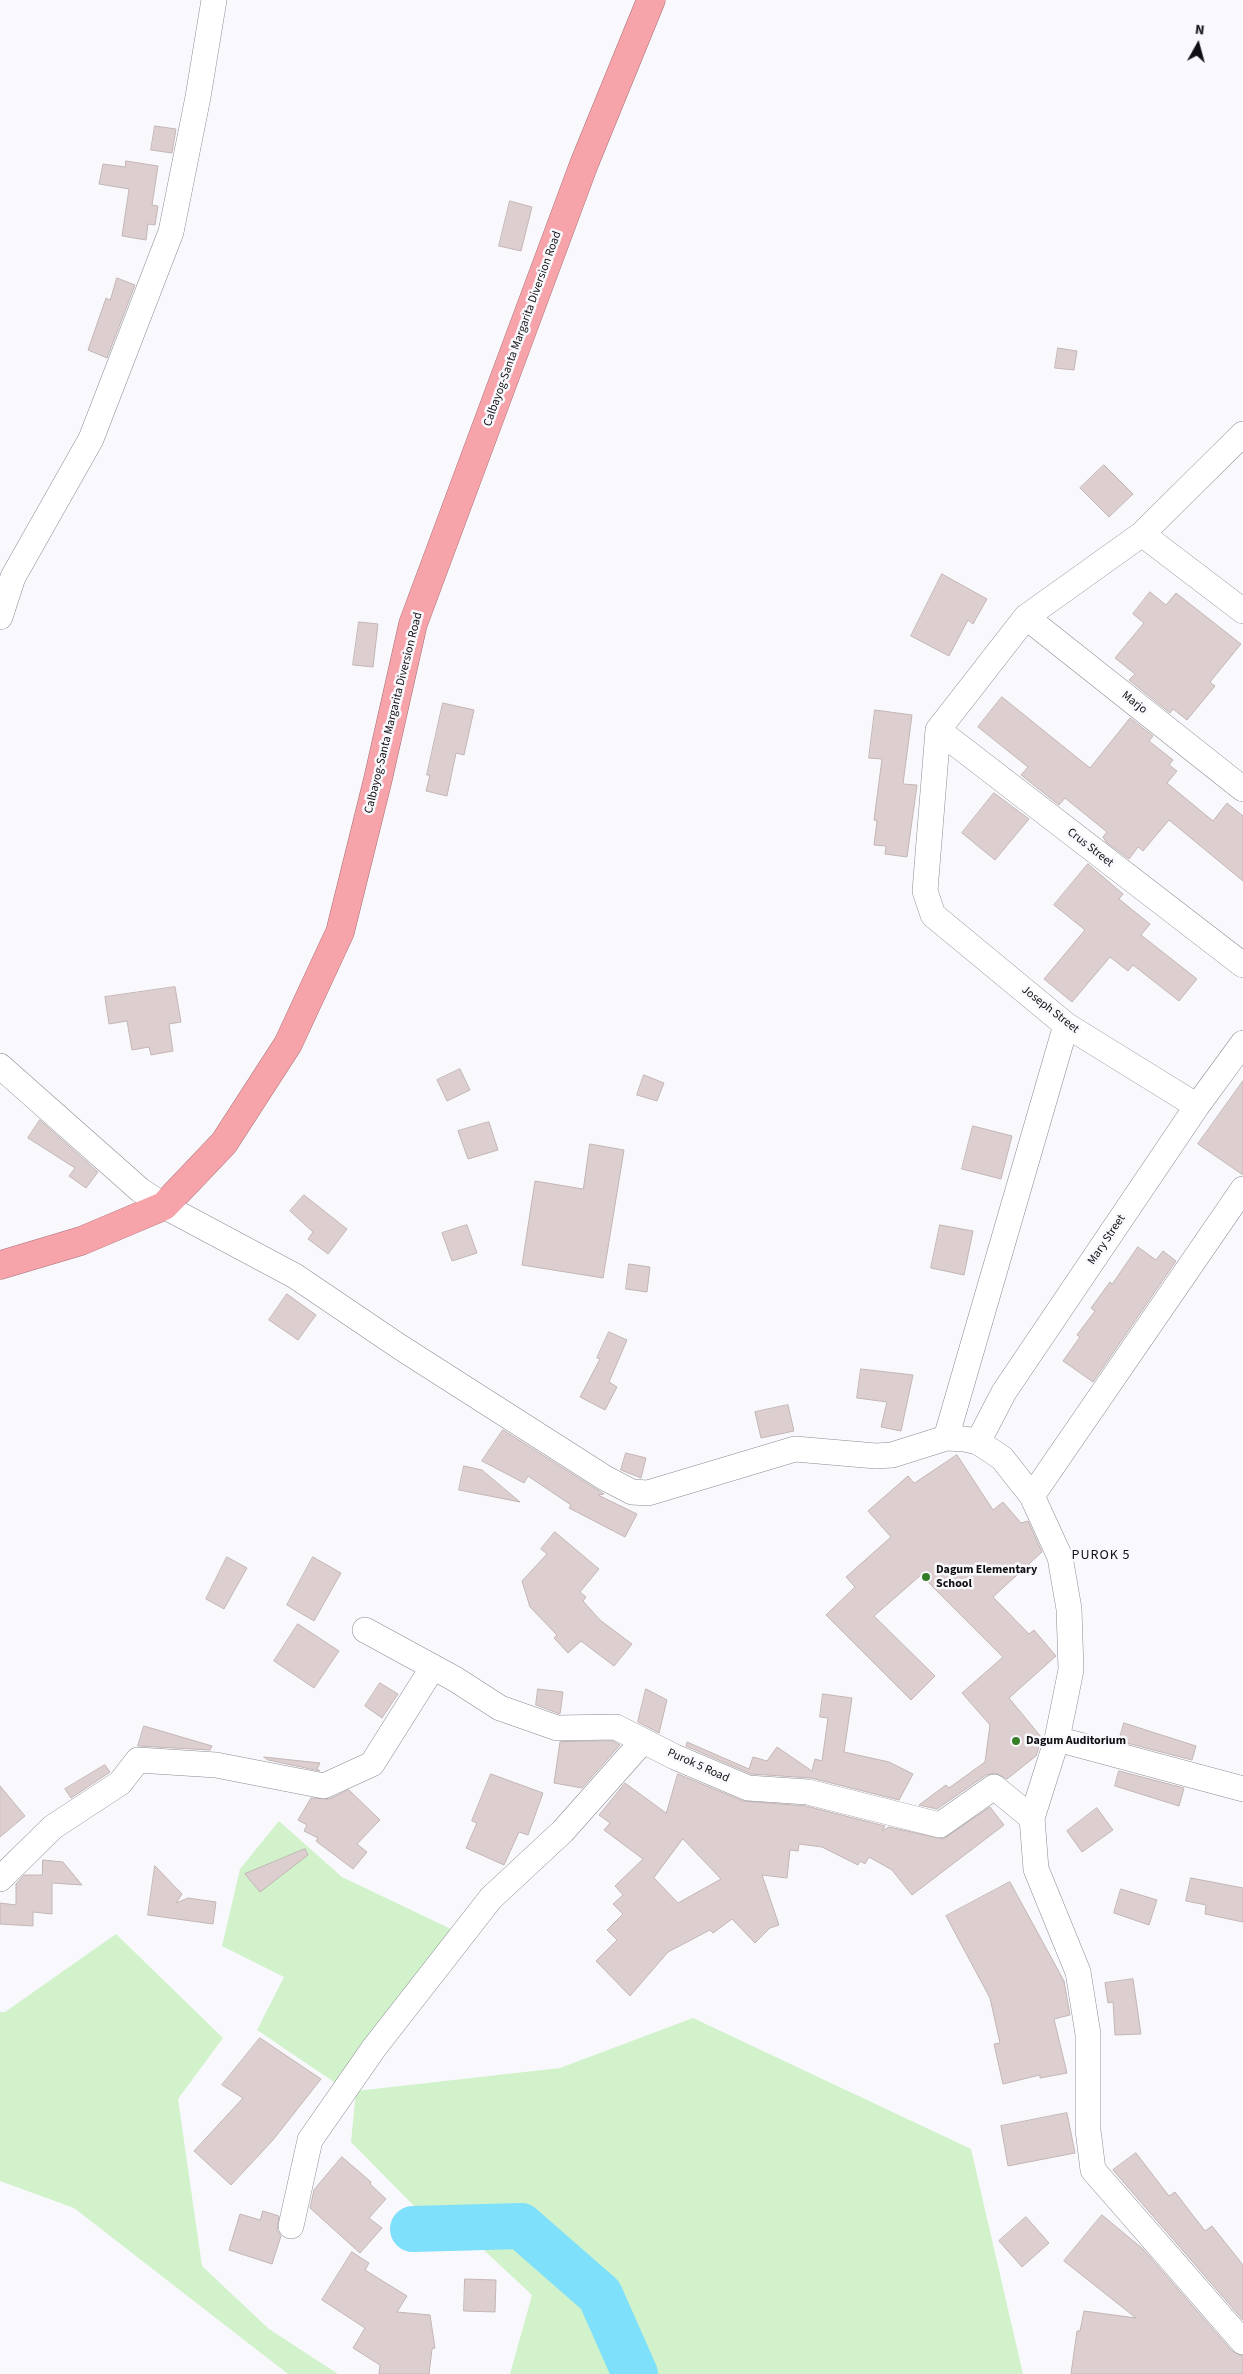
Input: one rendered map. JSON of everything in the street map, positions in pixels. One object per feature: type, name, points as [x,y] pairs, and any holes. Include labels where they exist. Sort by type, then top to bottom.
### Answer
[{"type":"highway","name":"Calbayog-Santa Margarita Diversion Road","points":[[0,1265],[81,1242],[164,1206],[224,1143],[288,1044],[340,932],[378,779],[413,624],[584,164],[651,0]]},
{"type":"street","points":[[0,617],[13,577],[91,439],[171,232],[198,97],[214,0]]},
{"type":"street","points":[[938,730],[1026,617],[1142,534],[1242,439]]},
{"type":"street","points":[[1142,534],[1243,611]]},
{"type":"street","name":"Marjo","points":[[1026,617],[1243,789]]},
{"type":"street","name":"Joseph Street","points":[[938,730],[925,891],[933,915],[1066,1025],[1197,1106]]},
{"type":"street","name":"Crus Street","points":[[938,730],[1243,966]]},
{"type":"street","points":[[946,1438],[1066,1025]]},
{"type":"street","name":"Mary Street","points":[[978,1442],[1004,1392],[1197,1106],[1243,1043]]},
{"type":"street","points":[[0,1066],[140,1190],[164,1206],[295,1276],[400,1347],[605,1478],[632,1492],[648,1493],[795,1449],[868,1456],[892,1455],[946,1438],[978,1442],[1002,1458],[1032,1496],[1060,1557],[1069,1609],[1071,1670],[1057,1739],[1032,1818],[1036,1869],[1078,1972],[1088,2034],[1088,2130],[1093,2170],[1243,2342]]},
{"type":"street","points":[[1032,1496],[1243,1190]]},
{"type":"street","name":"Purok 5 Road","points":[[365,1630],[433,1667],[500,1708],[557,1728],[616,1727],[675,1757],[748,1788],[808,1792],[940,1825],[994,1787],[1032,1818]]},
{"type":"street","points":[[0,1879],[53,1827],[120,1782],[138,1760],[216,1765],[324,1786],[372,1764],[433,1667]]},
{"type":"street","points":[[1057,1739],[1243,1790]]},
{"type":"street","points":[[291,2226],[310,2140],[374,2048],[491,1898],[563,1830],[643,1741]]},
{"type":"green space","points":[[279,1821],[342,1877],[455,1931],[337,2084],[257,2030],[284,1977],[222,1946],[240,1869]]},
{"type":"green space","points":[[116,1934],[223,2038],[178,2099],[202,2266],[269,2329],[338,2374],[288,2374],[74,2208],[0,2181],[0,2012],[5,2012]]},
{"type":"green space","points":[[693,2018],[971,2149],[1023,2374],[510,2374],[532,2295],[473,2240],[417,2209],[351,2142],[356,2091],[560,2068]]},
{"type":"building","points":[[155,126],[176,129],[172,153],[151,150]]},
{"type":"building","points":[[126,161],[158,166],[152,205],[158,206],[155,225],[148,224],[146,240],[122,236],[129,189],[99,184],[103,164],[125,167]]},
{"type":"building","points":[[510,201],[532,207],[521,251],[499,246]]},
{"type":"building","points":[[117,278],[135,285],[107,358],[88,350],[106,298],[110,300]]},
{"type":"building","points":[[1058,348],[1077,351],[1074,370],[1055,368]]},
{"type":"building","points":[[1104,465],[1133,494],[1109,517],[1080,488]]},
{"type":"building","points":[[942,574],[987,599],[973,624],[968,620],[949,656],[911,636]]},
{"type":"building","points":[[1150,592],[1166,605],[1176,593],[1241,644],[1210,682],[1215,686],[1187,720],[1173,709],[1170,713],[1129,680],[1135,674],[1115,658],[1144,623],[1133,614]]},
{"type":"building","points":[[359,622],[378,624],[373,667],[353,665]]},
{"type":"building","points":[[1002,697],[1090,768],[1130,718],[1153,736],[1149,741],[1173,760],[1169,765],[1177,771],[1167,783],[1213,821],[1227,803],[1243,816],[1243,881],[1169,820],[1143,851],[1138,847],[1129,859],[1106,842],[1103,837],[1107,832],[1065,798],[1059,805],[1021,775],[1028,767],[978,727]]},
{"type":"building","points":[[443,703],[474,710],[464,755],[456,753],[447,796],[426,791],[430,775],[427,775]]},
{"type":"building","points":[[875,710],[912,715],[903,784],[917,785],[907,857],[885,854],[886,846],[874,845],[877,821],[874,820],[882,759],[869,758]]},
{"type":"building","points":[[994,793],[1029,819],[995,860],[962,833]]},
{"type":"building","points":[[1088,864],[1123,894],[1119,899],[1150,924],[1141,935],[1197,979],[1179,1001],[1133,965],[1128,971],[1110,957],[1072,1002],[1044,979],[1085,930],[1054,905]]},
{"type":"building","points":[[175,987],[181,1022],[169,1024],[173,1051],[151,1055],[149,1047],[132,1050],[127,1021],[109,1024],[105,997]]},
{"type":"building","points":[[460,1069],[470,1090],[447,1101],[437,1080]]},
{"type":"building","points":[[644,1075],[664,1083],[657,1101],[637,1095]]},
{"type":"building","points":[[1243,1081],[1243,1175],[1198,1144]]},
{"type":"building","points":[[40,1120],[98,1172],[86,1188],[69,1176],[75,1168],[28,1138]]},
{"type":"building","points":[[489,1122],[498,1150],[468,1159],[458,1131]]},
{"type":"building","points":[[973,1126],[1012,1136],[1001,1179],[962,1169]]},
{"type":"building","points":[[590,1144],[624,1150],[603,1278],[522,1265],[535,1181],[583,1189]]},
{"type":"building","points":[[304,1195],[347,1229],[328,1254],[308,1239],[313,1232],[290,1211]]},
{"type":"building","points":[[467,1225],[477,1253],[452,1261],[442,1233]]},
{"type":"building","points":[[940,1225],[973,1231],[964,1275],[931,1268]]},
{"type":"building","points":[[1138,1247],[1156,1260],[1163,1251],[1176,1261],[1093,1382],[1063,1361],[1080,1337],[1077,1335],[1095,1311],[1091,1308],[1110,1282],[1112,1284]]},
{"type":"building","points":[[629,1264],[650,1267],[647,1292],[626,1289]]},
{"type":"building","points":[[287,1294],[316,1315],[298,1340],[269,1320]]},
{"type":"building","points":[[609,1332],[627,1340],[609,1382],[617,1387],[605,1410],[580,1397],[600,1359],[597,1358]]},
{"type":"building","points":[[861,1369],[913,1375],[901,1431],[881,1427],[887,1402],[857,1398]]},
{"type":"building","points":[[788,1405],[794,1431],[761,1438],[755,1412]]},
{"type":"building","points":[[503,1430],[604,1494],[598,1495],[637,1514],[625,1537],[569,1508],[571,1505],[528,1476],[524,1483],[482,1461]]},
{"type":"building","points":[[626,1453],[646,1458],[641,1478],[621,1470]]},
{"type":"building","points":[[957,1455],[993,1510],[1003,1502],[1021,1523],[1028,1521],[1042,1552],[993,1597],[1029,1634],[1034,1630],[1056,1656],[1009,1698],[1042,1738],[1036,1756],[1007,1779],[995,1773],[986,1775],[937,1809],[919,1805],[946,1785],[949,1788],[985,1762],[990,1725],[962,1693],[1003,1657],[921,1575],[874,1616],[935,1676],[911,1700],[826,1615],[855,1587],[846,1577],[891,1537],[868,1511],[908,1476],[914,1483]]},
{"type":"building","points":[[464,1466],[482,1470],[520,1502],[459,1490]]},
{"type":"building","points":[[555,1532],[599,1569],[580,1592],[586,1597],[583,1601],[600,1620],[632,1644],[614,1666],[581,1641],[568,1653],[554,1638],[557,1635],[530,1607],[522,1581],[547,1554],[541,1549]]},
{"type":"building","points":[[227,1557],[247,1568],[224,1609],[206,1599]]},
{"type":"building","points":[[313,1557],[341,1573],[314,1621],[287,1605]]},
{"type":"building","points":[[298,1624],[339,1651],[314,1688],[274,1661]]},
{"type":"building","points":[[380,1683],[398,1694],[382,1718],[365,1706]]},
{"type":"building","points":[[538,1689],[563,1692],[560,1714],[536,1705]]},
{"type":"building","points":[[646,1689],[667,1700],[659,1733],[638,1722]]},
{"type":"building","points":[[823,1694],[852,1698],[844,1752],[889,1762],[913,1774],[899,1800],[811,1778],[751,1774],[686,1746],[687,1742],[749,1769],[753,1757],[767,1761],[777,1747],[812,1771],[815,1759],[822,1761],[828,1718],[820,1717]]},
{"type":"building","points":[[1124,1723],[1196,1746],[1192,1760],[1119,1741]]},
{"type":"building","points":[[144,1726],[212,1746],[210,1750],[138,1746]]},
{"type":"building","points":[[613,1741],[620,1745],[582,1788],[554,1783],[560,1742]]},
{"type":"building","points":[[264,1757],[320,1763],[317,1769],[320,1771],[268,1760]]},
{"type":"building","points":[[105,1765],[110,1772],[71,1798],[65,1789]]},
{"type":"building","points":[[1119,1771],[1184,1788],[1179,1806],[1115,1786]]},
{"type":"building","points":[[491,1774],[543,1793],[528,1835],[519,1832],[504,1865],[466,1848],[477,1823],[472,1821]]},
{"type":"building","points":[[678,1774],[743,1801],[806,1806],[885,1826],[882,1831],[889,1827],[943,1839],[990,1807],[1004,1825],[912,1895],[892,1870],[869,1857],[865,1864],[860,1861],[858,1865],[822,1847],[799,1844],[798,1851],[790,1850],[787,1878],[762,1875],[779,1925],[770,1928],[755,1943],[732,1919],[713,1933],[710,1930],[668,1952],[630,1996],[596,1961],[617,1940],[607,1930],[623,1914],[613,1904],[623,1895],[615,1886],[643,1859],[604,1830],[610,1823],[599,1815],[625,1783],[666,1813]],"holes":[[[683,1839],[721,1879],[678,1903],[654,1878]]]},
{"type":"building","points":[[0,1786],[25,1816],[0,1837]]},
{"type":"building","points":[[349,1790],[380,1820],[357,1844],[367,1852],[353,1869],[316,1841],[318,1838],[304,1831],[307,1825],[298,1820],[311,1798],[329,1799]]},
{"type":"building","points":[[1097,1808],[1113,1830],[1082,1852],[1067,1831]]},
{"type":"building","points":[[305,1849],[308,1855],[260,1892],[245,1874]]},
{"type":"building","points":[[43,1860],[63,1862],[82,1885],[52,1883],[52,1914],[33,1912],[33,1926],[0,1924],[0,1903],[16,1905],[16,1884],[24,1875],[42,1875]]},
{"type":"building","points":[[155,1866],[182,1894],[176,1903],[188,1898],[216,1902],[213,1924],[148,1915]]},
{"type":"building","points":[[1191,1878],[1243,1888],[1243,1922],[1205,1914],[1206,1905],[1186,1901]]},
{"type":"building","points":[[1010,1882],[1064,1981],[1070,2015],[1054,2019],[1067,2073],[1040,2078],[1040,2075],[1003,2084],[994,2044],[1000,2043],[990,1998],[946,1916]]},
{"type":"building","points":[[1121,1889],[1157,1900],[1149,1925],[1114,1913]]},
{"type":"building","points":[[1133,1979],[1141,2034],[1115,2035],[1113,2002],[1108,2003],[1105,1983]]},
{"type":"building","points":[[260,2038],[321,2079],[273,2140],[231,2185],[194,2151],[243,2098],[222,2085]]},
{"type":"building","points":[[1067,2113],[1075,2153],[1008,2166],[1001,2126]]},
{"type":"building","points":[[1136,2153],[1169,2196],[1175,2192],[1205,2231],[1212,2226],[1243,2265],[1243,2320],[1113,2170]]},
{"type":"building","points":[[342,2157],[371,2182],[370,2184],[386,2199],[369,2218],[382,2228],[360,2253],[310,2208],[314,2190]]},
{"type":"building","points":[[263,2211],[279,2216],[277,2230],[281,2236],[272,2264],[229,2250],[240,2214],[260,2220]]},
{"type":"building","points":[[1102,2215],[1143,2249],[1232,2351],[1243,2356],[1243,2374],[1071,2374],[1077,2331],[1080,2331],[1084,2311],[1136,2318],[1064,2261]]},
{"type":"building","points":[[1026,2217],[1049,2243],[1022,2267],[999,2241]]},
{"type":"building","points":[[352,2252],[369,2263],[365,2270],[407,2296],[397,2312],[430,2315],[435,2348],[432,2349],[429,2374],[379,2374],[380,2365],[353,2348],[365,2328],[322,2300]]},
{"type":"building","points":[[465,2279],[496,2280],[495,2312],[464,2311]]},
{"type":"waterway","points":[[413,2229],[521,2226],[600,2295],[635,2374]]},
{"type":"place","name":"Dagum Elementary School","points":[[926,1577]]},
{"type":"place","name":"Dagum Auditorium","points":[[1016,1741]]},
{"type":"district","name":"PUROK 5","points":[[1101,1556]]}]
